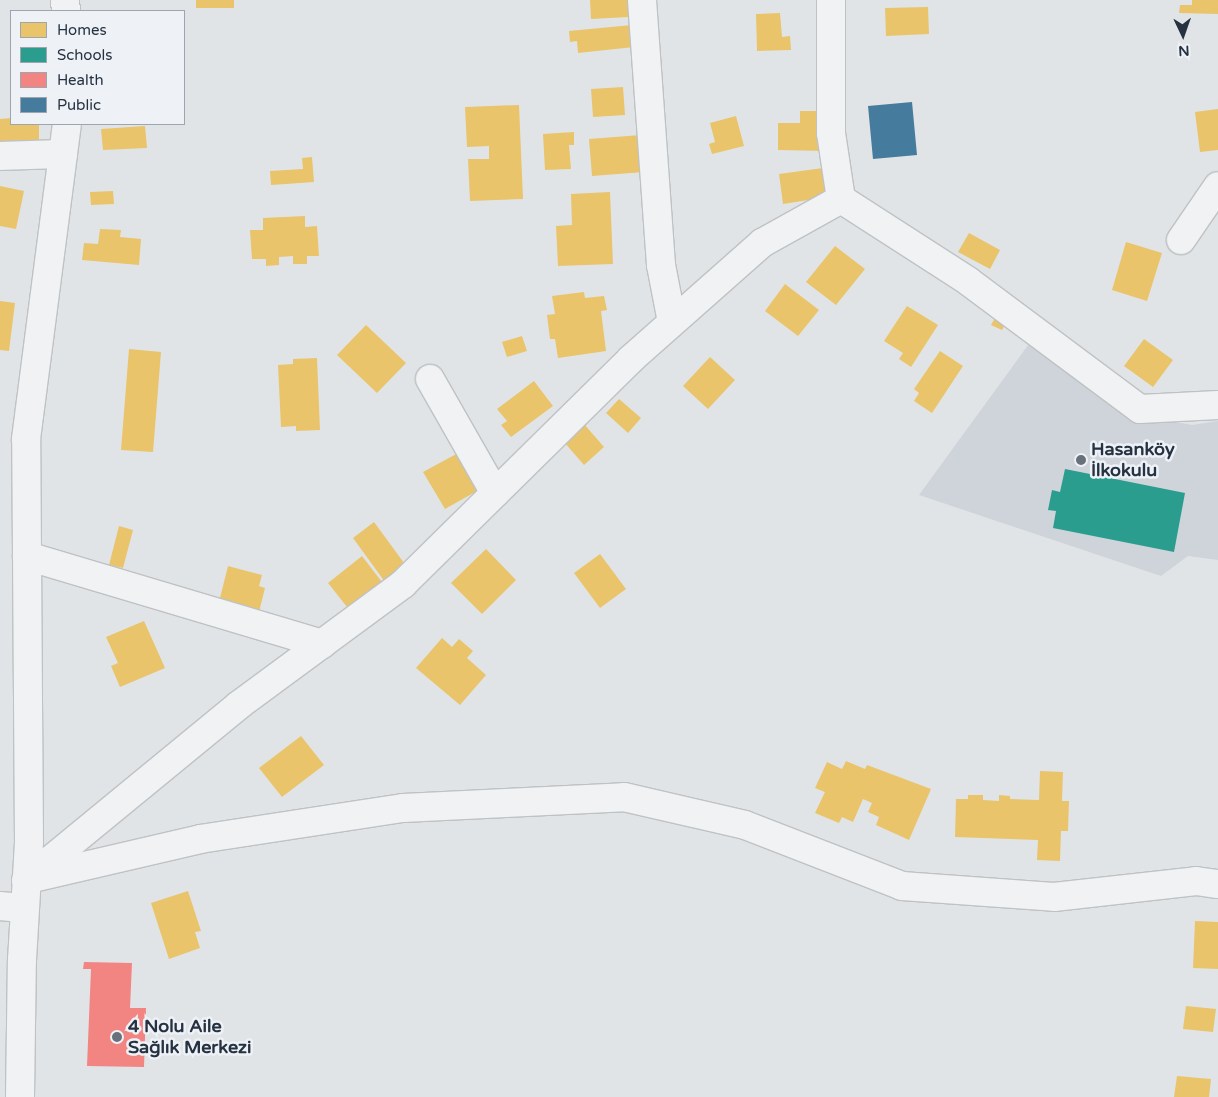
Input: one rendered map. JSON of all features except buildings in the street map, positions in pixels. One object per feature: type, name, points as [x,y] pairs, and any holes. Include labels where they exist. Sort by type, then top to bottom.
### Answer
[{"type":"street","points":[[642,0],[661,265],[672,322]]},
{"type":"street","points":[[831,0],[831,133],[841,200],[968,281],[1140,409],[1218,405]]},
{"type":"street","points":[[20,1097],[12,907],[26,880],[29,842],[26,439],[67,125]]},
{"type":"street","points":[[0,156],[63,154]]},
{"type":"street","points":[[1181,240],[1218,186]]},
{"type":"street","points":[[26,880],[240,705],[403,584],[631,359],[762,243],[841,200]]},
{"type":"street","points":[[430,380],[495,493]]},
{"type":"street","points":[[27,556],[322,644]]},
{"type":"street","points":[[26,880],[200,839],[403,808],[624,797],[745,824],[902,886],[1054,897],[1196,881],[1218,884]]},
{"type":"shaded area","name":"Hasanköy İlkokulu","points":[[1031,341],[1143,416],[1192,425],[1218,421],[1218,560],[1188,556],[1161,576],[919,495]]},
{"type":"place","name":"Hasanköy İlkokulu","points":[[1081,460]]},
{"type":"place","name":"4 Nolu Aile Sağlık Merkezi","points":[[117,1037]]}]
